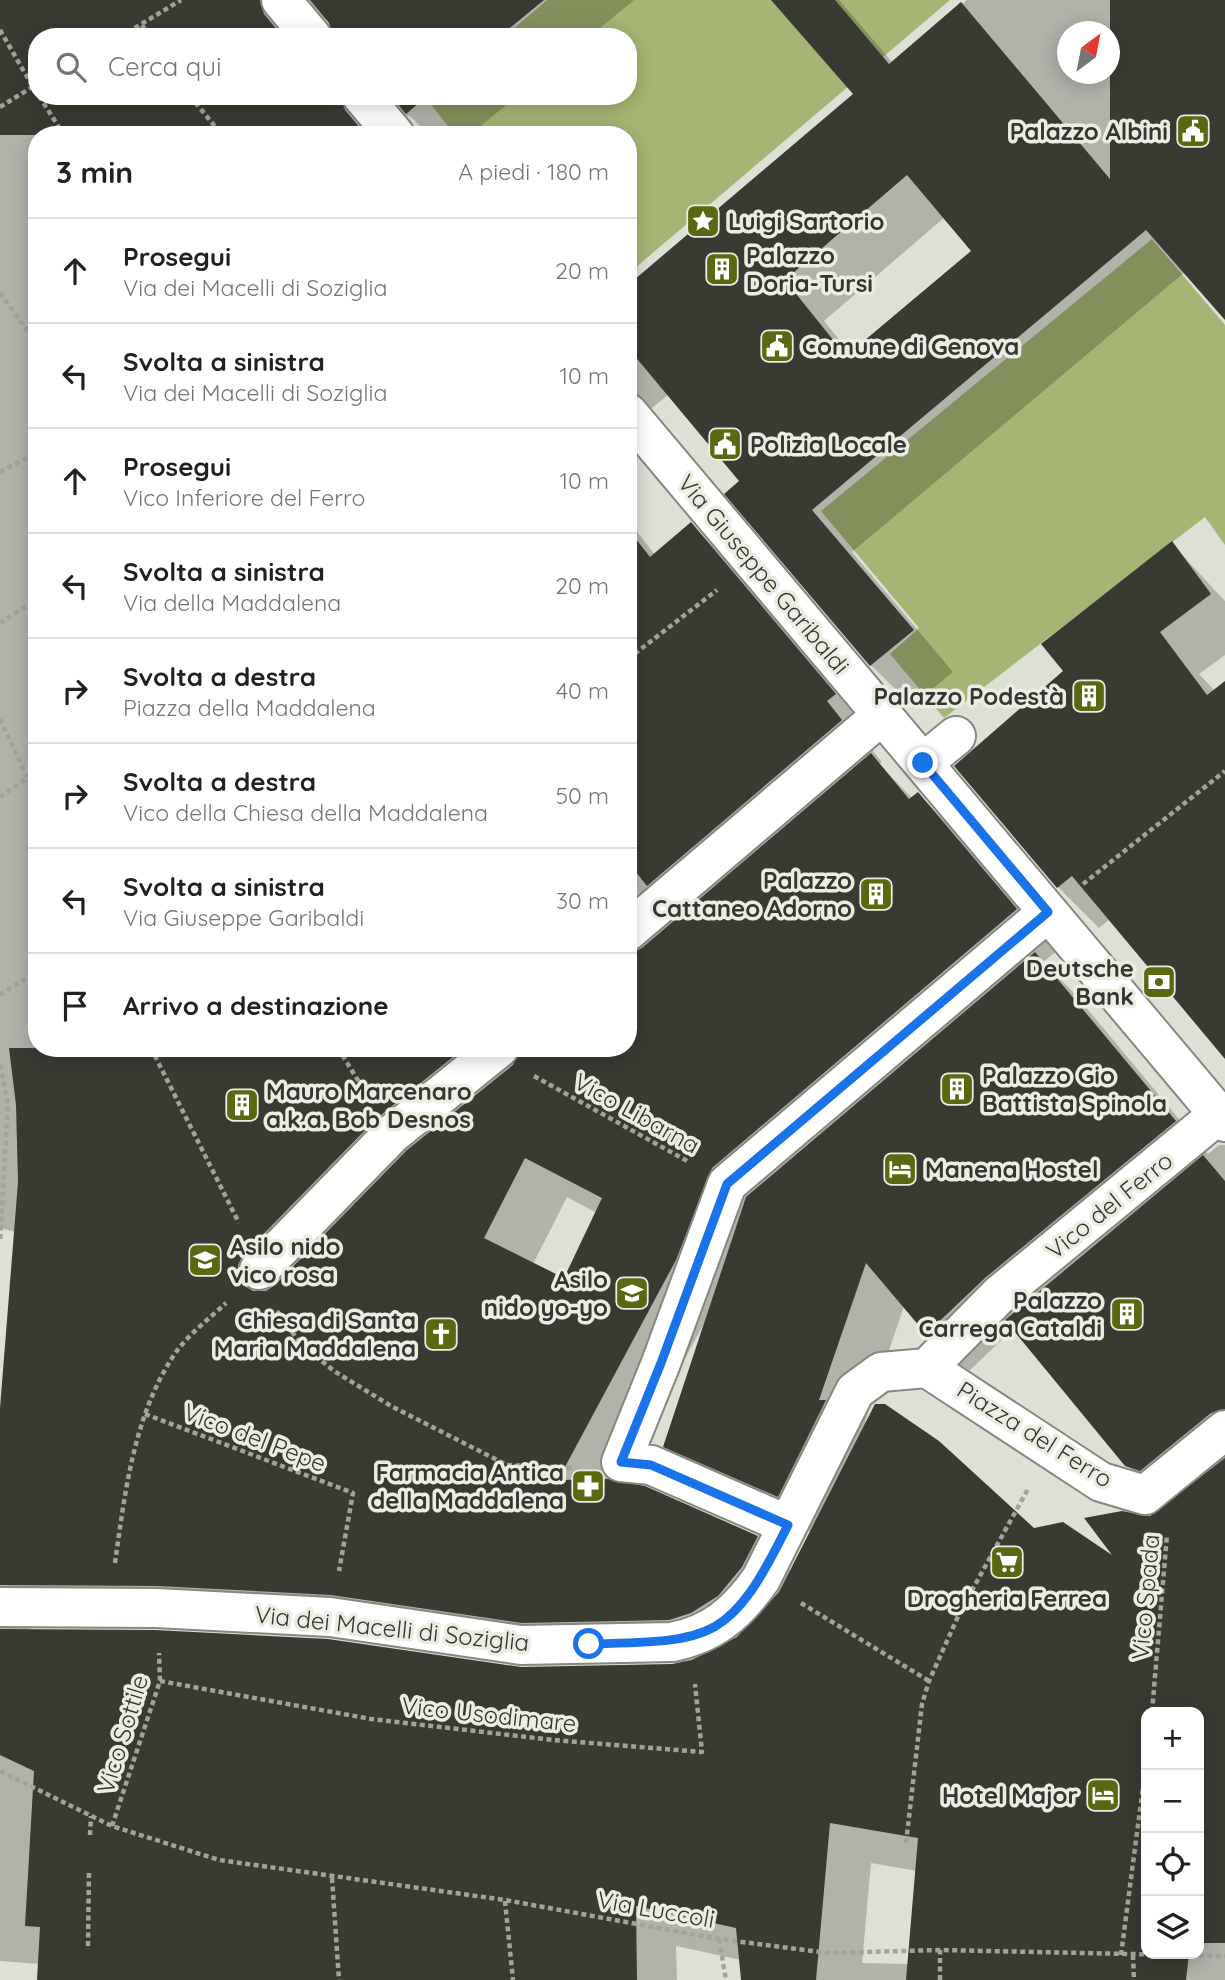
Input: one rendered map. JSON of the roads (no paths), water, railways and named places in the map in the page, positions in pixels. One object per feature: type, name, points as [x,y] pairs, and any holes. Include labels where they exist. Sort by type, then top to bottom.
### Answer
[{"type":"street","points":[[281,0],[304,28]]},
{"type":"street","points":[[370,105],[387,126]]},
{"type":"street","name":"Via Giuseppe Garibaldi","points":[[637,424],[1222,1118]]},
{"type":"street","points":[[637,923],[882,715]]},
{"type":"street","points":[[923,763],[956,736]]},
{"type":"street","points":[[788,1525],[651,1465],[621,1462],[661,1363],[727,1184],[1048,912]]},
{"type":"street","points":[[259,1270],[391,1134],[488,1057]]},
{"type":"street","name":"Vico del Ferro","points":[[999,1295],[1222,1118]]},
{"type":"street","name":"Piazza del Ferro","points":[[999,1295],[928,1368],[1101,1482],[1151,1491],[1225,1430]]},
{"type":"street","name":"Via dei Macelli di Soziglia","points":[[0,1607],[156,1608],[330,1617],[521,1644],[672,1642],[695,1637],[722,1623],[744,1604],[761,1579],[855,1391],[881,1372],[928,1368]]},
{"type":"place","name":"Palazzo Albini","points":[[1193,131]]},
{"type":"place","name":"Luigi Sartorio","points":[[703,221]]},
{"type":"place","name":"Palazzo Doria-Tursi","points":[[722,269]]},
{"type":"place","name":"Comune di Genova","points":[[777,346]]},
{"type":"place","name":"Polizia Locale","points":[[725,444]]},
{"type":"place","name":"Palazzo Podestà","points":[[1089,696]]},
{"type":"place","name":"Palazzo Cattaneo Adorno","points":[[876,894]]},
{"type":"place","name":"Deutsche Bank","points":[[1159,982]]},
{"type":"place","name":"Palazzo Gio Battista Spinola","points":[[957,1089]]},
{"type":"place","name":"Mauro Marcenaro a.k.a. Bob Desnos","points":[[242,1105]]},
{"type":"place","name":"Manena Hostel","points":[[900,1169]]},
{"type":"place","name":"Asilo nido vico rosa","points":[[205,1260]]},
{"type":"place","name":"Asilo nido yo-yo","points":[[632,1293]]},
{"type":"place","name":"Palazzo Carrega Cataldi","points":[[1127,1314]]},
{"type":"place","name":"Chiesa di Santa Maria Maddalena","points":[[441,1334]]},
{"type":"place","name":"Farmacia Antica della Maddalena","points":[[588,1486]]},
{"type":"place","name":"Drogheria Ferrea","points":[[1007,1562]]},
{"type":"place","name":"Hotel Major","points":[[1103,1795]]}]
